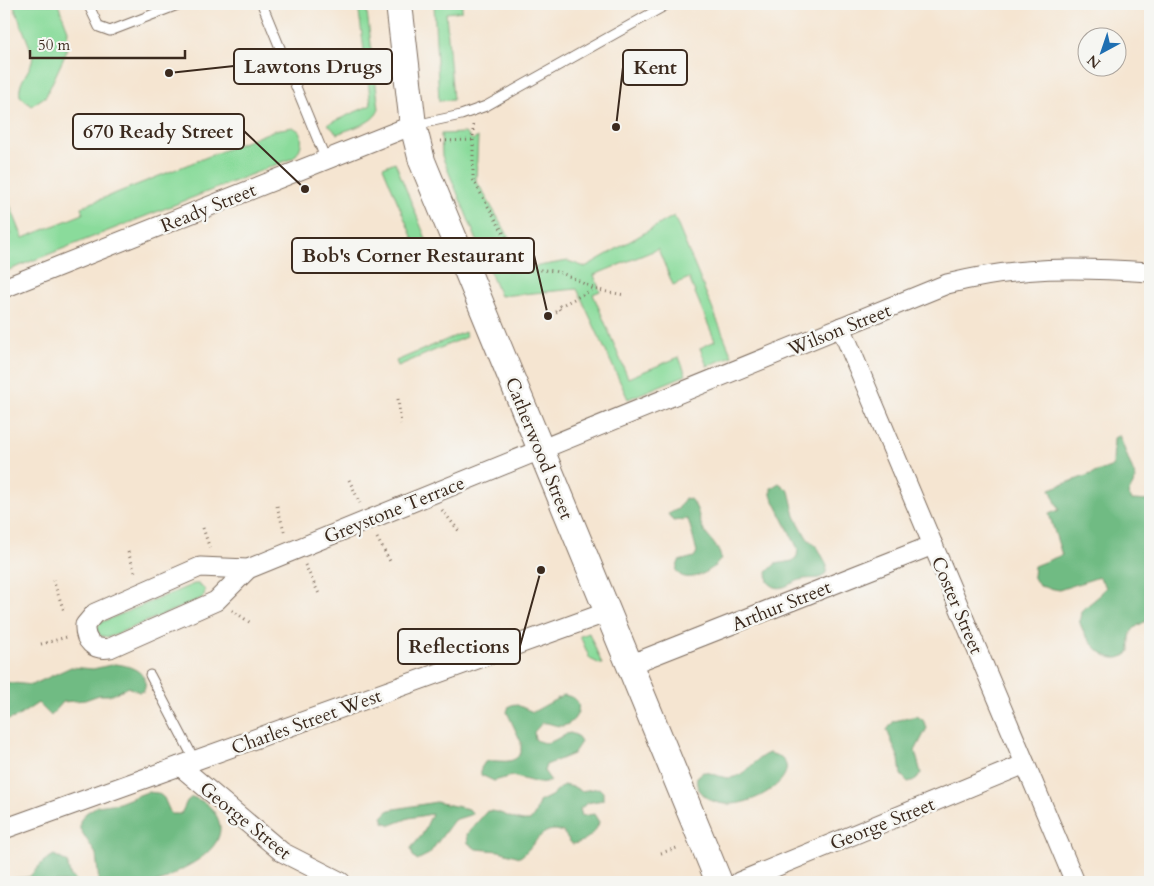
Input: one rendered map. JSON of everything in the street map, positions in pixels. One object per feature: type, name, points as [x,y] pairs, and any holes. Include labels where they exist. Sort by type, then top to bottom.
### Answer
[{"type":"main road","name":"Catherwood Street","points":[[399,4],[415,134],[428,178],[719,882]]},
{"type":"street","name":"Ready Street","points":[[4,288],[326,160],[415,134]]},
{"type":"street","name":"Wilson Street","points":[[540,450],[948,284],[1047,268],[1086,267],[1150,272]]},
{"type":"street","name":"Coster Street","points":[[841,327],[1075,882]]},
{"type":"street","name":"Greystone Terrace","points":[[248,568],[216,601],[110,648],[103,649],[92,645],[85,633],[86,625],[95,613],[200,566],[248,568],[540,450]]},
{"type":"street","name":"Arthur Street","points":[[629,665],[933,545]]},
{"type":"street","name":"Charles Street West","points":[[4,830],[608,612]]},
{"type":"street","name":"George Street","points":[[187,764],[282,852],[341,882]]},
{"type":"street","name":"George Street","points":[[738,882],[1025,764]]},
{"type":"lane","points":[[88,4],[96,24],[106,31],[115,30],[180,4]]},
{"type":"lane","points":[[262,4],[326,160]]},
{"type":"lane","points":[[415,134],[486,106],[668,4]]},
{"type":"lane","points":[[150,675],[187,764]]},
{"type":"path","points":[[472,112],[473,180],[525,271],[550,270],[577,278],[594,289],[625,294]]},
{"type":"path","points":[[415,134],[473,140]]},
{"type":"path","points":[[556,312],[560,310],[558,307],[594,289]]},
{"type":"path","points":[[398,399],[401,424]]},
{"type":"path","points":[[349,480],[391,563]]},
{"type":"path","points":[[429,495],[459,531]]},
{"type":"path","points":[[277,506],[294,550],[320,596]]},
{"type":"path","points":[[52,580],[64,611]]},
{"type":"path","points":[[42,644],[85,633]]},
{"type":"green space","points":[[13,4],[58,4],[68,30],[66,53],[46,96],[31,106],[20,96],[20,90],[31,65],[33,55]]},
{"type":"green space","points":[[358,4],[366,4],[379,109],[367,122],[337,134],[328,124],[371,105]]},
{"type":"green space","points":[[434,4],[462,4],[462,11],[446,13],[453,100],[439,101]]},
{"type":"green space","points":[[293,127],[301,134],[301,145],[293,158],[4,272],[4,237],[11,234],[4,216],[4,190],[23,238],[83,214],[81,207],[275,130]]},
{"type":"green space","points":[[465,133],[473,140],[478,137],[476,180],[527,268],[568,261],[585,267],[674,216],[732,356],[707,366],[700,348],[715,341],[689,278],[673,285],[658,249],[594,275],[600,291],[593,294],[628,378],[679,357],[686,375],[628,399],[577,289],[500,296],[442,156],[441,134]]},
{"type":"green space","points":[[395,162],[437,266],[426,270],[383,167]]},
{"type":"green space","points":[[465,332],[466,337],[398,366],[396,361]]},
{"type":"green space","points":[[1119,435],[1136,479],[1128,494],[1132,500],[1150,501],[1150,619],[1132,630],[1130,651],[1123,657],[1115,658],[1100,652],[1094,646],[1083,631],[1080,623],[1081,611],[1099,596],[1106,587],[1099,577],[1059,590],[1039,586],[1033,576],[1034,566],[1062,555],[1049,514],[1059,510],[1050,489],[1113,466],[1114,438]]},
{"type":"green space","points":[[779,483],[789,491],[795,516],[807,538],[818,548],[827,565],[822,577],[800,580],[780,588],[772,586],[768,582],[767,572],[775,564],[793,561],[797,556],[798,549],[771,495],[771,488]]},
{"type":"green space","points":[[685,498],[690,499],[696,506],[702,527],[721,558],[713,568],[692,577],[680,575],[676,570],[679,561],[694,557],[697,552],[689,522],[687,519],[673,521],[668,514],[678,509]]},
{"type":"green space","points":[[194,584],[199,584],[205,590],[204,596],[200,599],[109,637],[101,636],[97,631],[98,626],[102,622]]},
{"type":"green space","points":[[589,633],[602,664],[590,659],[580,636]]},
{"type":"green space","points":[[115,664],[132,668],[142,674],[145,684],[144,691],[139,692],[128,687],[111,695],[99,695],[85,700],[63,702],[51,716],[38,703],[17,717],[4,721],[4,682],[32,685],[71,667],[93,669]]},
{"type":"green space","points":[[564,695],[572,697],[578,703],[578,711],[574,719],[563,726],[542,723],[534,732],[535,739],[540,742],[553,741],[570,733],[576,735],[581,742],[573,754],[546,765],[544,771],[551,781],[538,783],[512,776],[494,781],[481,775],[481,768],[485,762],[513,760],[521,753],[521,742],[507,712],[509,706],[515,704],[533,712]]},
{"type":"green space","points":[[917,716],[923,720],[927,728],[915,751],[921,773],[916,780],[908,782],[901,775],[899,759],[887,730],[894,721]]},
{"type":"green space","points":[[769,753],[783,760],[786,769],[781,780],[770,790],[755,798],[738,803],[721,803],[706,797],[698,788],[697,777],[703,772],[726,778],[736,777]]},
{"type":"green space","points":[[563,785],[574,787],[581,791],[599,788],[603,792],[603,800],[587,803],[580,809],[582,816],[594,814],[599,822],[592,834],[584,840],[572,844],[563,832],[549,831],[538,838],[520,857],[499,851],[476,849],[468,843],[467,834],[487,811],[498,812],[519,820],[530,821],[535,814],[539,802],[551,796]]},
{"type":"green space","points":[[147,792],[158,793],[164,798],[171,814],[181,814],[187,801],[192,797],[199,799],[212,809],[219,822],[218,839],[199,860],[161,881],[144,884],[99,882],[96,854],[80,829],[80,821],[86,813],[97,806],[119,803]]},
{"type":"green space","points":[[436,802],[469,809],[473,814],[454,820],[429,854],[417,860],[413,856],[411,848],[422,835],[432,814],[409,818],[391,825],[384,822],[382,817],[389,810]]},
{"type":"green space","points":[[54,855],[67,862],[70,875],[78,882],[4,882],[8,879],[29,877],[44,861]]},
{"type":"place","name":"Lawtons Drugs","points":[[169,73]]},
{"type":"place","name":"Kent","points":[[616,127]]},
{"type":"place","name":"670 Ready Street","points":[[305,189]]},
{"type":"place","name":"Bob's Corner Restaurant","points":[[548,316]]},
{"type":"place","name":"Reflections","points":[[541,570]]}]
